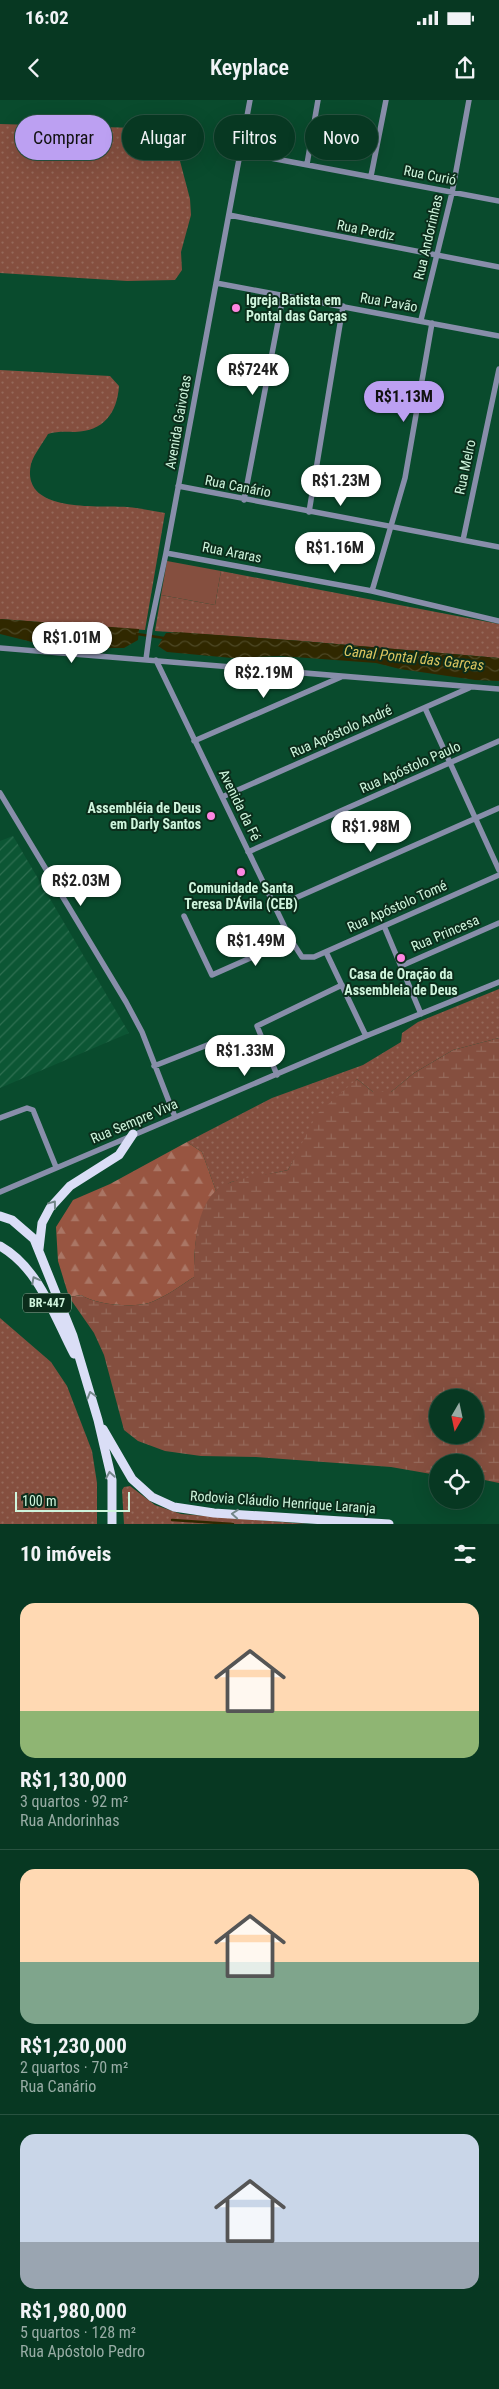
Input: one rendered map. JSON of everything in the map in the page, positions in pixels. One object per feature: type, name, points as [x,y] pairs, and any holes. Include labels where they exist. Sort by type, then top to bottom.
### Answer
[{"type":"main road","points":[[39,1250],[42,1223],[50,1208],[70,1186],[119,1156],[133,1134]]},
{"type":"main road","name":"BR-447","points":[[0,1216],[12,1220],[34,1239],[73,1336],[98,1420],[112,1480],[112,1524]]},
{"type":"main road","name":"BR-447","points":[[0,1246],[16,1256],[30,1271],[83,1369]]},
{"type":"main road","name":"Rodovia Cláudio Henrique Laranja","points":[[98,1420],[132,1480],[152,1496],[174,1507],[230,1514],[389,1524]]},
{"type":"street","name":"Avenida Gaivotas","points":[[247,115],[250,100]]},
{"type":"street","points":[[306,164],[318,100]]},
{"type":"street","points":[[371,176],[386,100]]},
{"type":"street","name":"Rua Andorinhas","points":[[421,320],[452,192],[469,100]]},
{"type":"street","name":"Avenida Gaivotas","points":[[146,660],[150,629],[166,553],[238,160]]},
{"type":"street","name":"Rua Curió","points":[[284,160],[499,201]]},
{"type":"street","name":"Rua Perdiz","points":[[229,215],[499,267]]},
{"type":"street","name":"Rua Pavão","points":[[216,283],[499,336]]},
{"type":"street","points":[[244,500],[283,296]]},
{"type":"street","points":[[309,512],[343,306]]},
{"type":"street","points":[[372,591],[405,478],[432,323]]},
{"type":"street","name":"Rua Melro","points":[[463,540],[499,369]]},
{"type":"street","name":"Rua Canário","points":[[178,486],[499,547]]},
{"type":"street","name":"Rua Araras","points":[[166,553],[372,591],[499,621]]},
{"type":"street","points":[[0,648],[499,689]]},
{"type":"street","name":"Avenida da Fé","points":[[156,660],[291,940],[298,952],[306,958]]},
{"type":"street","points":[[194,741],[342,676]]},
{"type":"street","name":"Rua Apóstolo André","points":[[222,797],[471,687]]},
{"type":"street","points":[[425,708],[499,870]]},
{"type":"street","name":"Rua Apóstolo Paulo","points":[[248,852],[499,741]]},
{"type":"street","points":[[0,793],[126,1002],[142,1032],[175,1117]]},
{"type":"street","points":[[275,907],[499,808]]},
{"type":"street","name":"Rua Apóstolo Tomé","points":[[306,958],[314,958],[499,875]]},
{"type":"street","points":[[184,916],[212,975],[291,940]]},
{"type":"street","name":"Rua Princesa","points":[[400,966],[499,923]]},
{"type":"street","points":[[384,926],[421,1014]]},
{"type":"street","points":[[326,952],[366,1036]]},
{"type":"street","name":"Rua Sempre Viva","points":[[0,1192],[133,1134],[499,982]]},
{"type":"street","points":[[277,1074],[257,1026],[342,985]]},
{"type":"street","points":[[154,1066],[220,1040]]},
{"type":"street","points":[[0,1118],[27,1108],[33,1110],[56,1167]]},
{"type":"shaded area","points":[[13,836],[129,1033],[0,1088],[0,841]]},
{"type":"green space","points":[[0,124],[15,124],[15,160],[112,160],[112,127],[122,128],[122,160],[180,160],[190,199],[191,215],[181,252],[182,270],[175,280],[127,281],[0,273]]},
{"type":"green space","points":[[0,370],[110,376],[119,386],[118,396],[112,412],[101,424],[85,431],[48,434],[32,460],[31,480],[37,492],[49,499],[64,504],[127,507],[165,513],[145,630],[0,619]]},
{"type":"green space","points":[[167,561],[221,571],[215,605],[161,595]]},
{"type":"green space","points":[[221,571],[499,624],[499,658],[302,641],[155,631],[161,595],[215,605]]},
{"type":"green space","points":[[499,989],[499,1038],[453,1050],[414,1073],[391,1092],[373,1092],[357,1079],[302,1145],[288,1170],[231,1182],[216,1191],[202,1152],[187,1142],[272,1098],[363,1065],[401,1042],[402,1033],[418,1022]]},
{"type":"green space","points":[[499,1038],[499,1483],[484,1480],[484,1454],[429,1454],[429,1474],[391,1467],[256,1457],[201,1456],[165,1451],[138,1441],[124,1430],[104,1355],[94,1333],[69,1297],[81,1295],[96,1301],[117,1305],[138,1305],[154,1301],[174,1290],[194,1277],[198,1226],[207,1202],[214,1192],[224,1185],[239,1180],[288,1170],[317,1114],[357,1079],[373,1092],[391,1092],[414,1073],[453,1050]]},
{"type":"green space","points":[[187,1142],[202,1152],[216,1191],[200,1221],[196,1243],[194,1277],[154,1301],[138,1305],[117,1305],[96,1301],[81,1295],[69,1297],[58,1261],[56,1227],[73,1200],[110,1184]]},
{"type":"green space","points":[[0,1318],[51,1362],[67,1386],[92,1451],[97,1483],[97,1524],[0,1524]]},
{"type":"green space","points":[[130,1486],[155,1505],[181,1514],[307,1524],[124,1524],[122,1490],[124,1487]]},
{"type":"water","points":[[0,619],[139,629],[138,640],[124,648],[32,642],[0,634]]},
{"type":"water","points":[[177,632],[499,658],[499,681],[475,680],[400,669],[376,663],[280,656],[232,658],[167,652],[158,646],[166,633]]},
{"type":"waterway","name":"Canal Pontal das Garças","points":[[137,634],[164,638]]},
{"type":"waterway","points":[[172,1520],[233,1524]]},
{"type":"place","name":"Igreja Batista em Pontal das Garças","points":[[236,308]]},
{"type":"place","name":"Assembléia de Deus em Darly Santos","points":[[211,816]]},
{"type":"place","name":"Comunidade Santa Teresa D'Ávila (CEB)","points":[[241,872]]},
{"type":"place","name":"Casa de Oração da Assembleia de Deus","points":[[401,958]]}]
